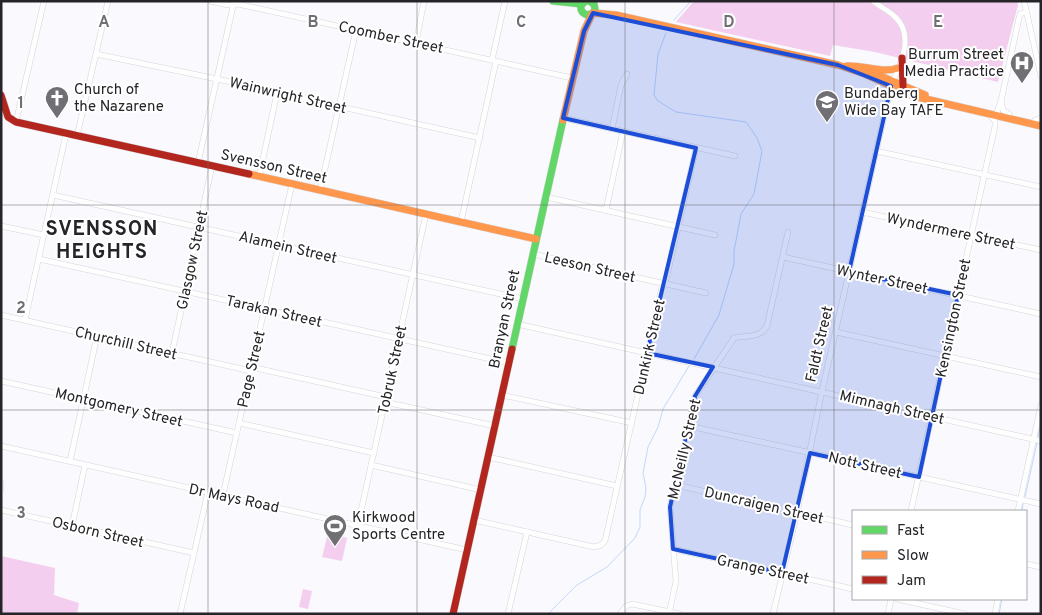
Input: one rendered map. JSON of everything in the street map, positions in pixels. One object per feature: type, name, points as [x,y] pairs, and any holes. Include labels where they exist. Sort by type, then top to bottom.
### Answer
[{"type":"street","points":[[16,122],[44,1]]},
{"type":"street","points":[[77,136],[108,1]]},
{"type":"street","name":"Coomber Street","points":[[210,1],[228,5],[234,3],[572,78]]},
{"type":"street","points":[[416,43],[424,1]]},
{"type":"street","points":[[461,222],[480,138],[505,1]]},
{"type":"street","name":"Faldt Street","points":[[773,614],[797,513],[822,391],[876,150],[892,84],[902,58],[905,39],[902,27],[894,15],[873,1]]},
{"type":"street","points":[[1024,1],[1041,76]]},
{"type":"street","points":[[557,2],[588,2],[616,15]]},
{"type":"street","points":[[557,2],[587,15],[616,15],[838,66],[930,96],[1000,115]]},
{"type":"street","points":[[582,12],[581,7],[588,2]]},
{"type":"street","points":[[588,2],[595,9],[592,14]]},
{"type":"street","points":[[198,163],[234,3]]},
{"type":"street","name":"Branyan Street","points":[[582,12],[584,31]]},
{"type":"street","points":[[995,126],[1000,115],[1001,101],[1020,14],[1026,12]]},
{"type":"street","name":"Branyan Street","points":[[453,614],[572,78],[584,31],[592,14]]},
{"type":"street","points":[[320,191],[356,30]]},
{"type":"street","name":"Wainwright Street","points":[[96,54],[277,92],[480,138]]},
{"type":"street","points":[[902,58],[903,86]]},
{"type":"street","points":[[838,66],[860,65],[889,72],[898,68]]},
{"type":"street","points":[[847,66],[874,72],[913,96],[1039,122]]},
{"type":"street","points":[[612,129],[621,85],[627,74]]},
{"type":"street","points":[[259,177],[277,92]]},
{"type":"street","points":[[1,95],[8,117],[1,121]]},
{"type":"street","points":[[995,126],[995,121],[1003,110],[1001,101]]},
{"type":"street","name":"Svensson Street","points":[[8,117],[16,122],[66,134],[536,239]]},
{"type":"street","points":[[563,118],[735,156]]},
{"type":"street","name":"Kensington Street","points":[[911,510],[995,126]]},
{"type":"street","points":[[606,210],[623,131]]},
{"type":"street","points":[[25,320],[66,134]]},
{"type":"street","name":"Dunkirk Street","points":[[527,532],[594,547],[601,545],[606,539],[662,287],[696,148]]},
{"type":"street","points":[[876,150],[1041,187]]},
{"type":"street","name":"Glasgow Street","points":[[172,353],[212,166]]},
{"type":"street","name":"Page Street","points":[[223,495],[292,184]]},
{"type":"street","name":"Alamein Street","points":[[53,195],[523,299]]},
{"type":"street","points":[[546,197],[715,235]]},
{"type":"street","name":"Wyndermere Street","points":[[862,212],[1041,250]]},
{"type":"street","name":"Tobruk Street","points":[[358,525],[426,214]]},
{"type":"street","points":[[1,226],[44,235]]},
{"type":"street","name":"McNeilly Street","points":[[670,613],[676,581],[670,507],[695,396],[734,338],[754,336],[761,333],[767,326],[788,232]]},
{"type":"street","name":"Leeson Street","points":[[533,254],[706,293]]},
{"type":"street","name":"Wynter Street","points":[[783,257],[1041,314]]},
{"type":"street","name":"Tarakan Street","points":[[39,259],[509,363]]},
{"type":"street","name":"Churchill Street","points":[[1,315],[386,399],[495,426]]},
{"type":"street","name":"Mimnagh Street","points":[[517,324],[1041,441]]},
{"type":"street","points":[[836,332],[1041,377]]},
{"type":"street","points":[[70,462],[96,336]]},
{"type":"street","name":"Montgomery Street","points":[[1,381],[237,433]]},
{"type":"street","points":[[502,395],[632,423]]},
{"type":"street","points":[[1018,510],[1041,405]]},
{"type":"street","points":[[239,423],[374,453]]},
{"type":"street","name":"Nott Street","points":[[689,426],[1041,504]]},
{"type":"street","name":"Dr Mays Road","points":[[1,446],[467,550]]},
{"type":"street","points":[[488,457],[617,486]]},
{"type":"street","points":[[72,526],[85,465]]},
{"type":"street","points":[[371,465],[481,490]]},
{"type":"street","points":[[1,483],[1,489]]},
{"type":"street","name":"Duncraigen Street","points":[[676,485],[852,525]]},
{"type":"street","points":[[180,614],[208,492]]},
{"type":"street","name":"Osborn Street","points":[[1,510],[194,553]]},
{"type":"street","points":[[474,520],[527,532],[508,614]]},
{"type":"street","name":"Grange Street","points":[[673,549],[852,589]]},
{"type":"street","points":[[1027,564],[1041,567]]},
{"type":"street","points":[[888,614],[891,600]]},
{"type":"street","points":[[902,600],[965,614]]},
{"type":"street","points":[[995,614],[998,600]]},
{"type":"street","points":[[620,614],[626,606],[632,604],[680,614]]},
{"type":"highlighted area","points":[[593,13],[838,65],[891,86],[849,272],[958,295],[919,477],[810,453],[782,573],[673,549],[670,507],[695,396],[713,367],[647,353],[696,148],[563,118],[584,31]]},
{"type":"shaded area","points":[[694,1],[1017,1],[1018,5],[998,82],[875,52],[833,45],[830,56],[676,22]]},
{"type":"shaded area","name":"Kirkwood Sports Centre","points":[[328,533],[347,538],[342,561],[322,557]]},
{"type":"shaded area","points":[[1,556],[55,568],[54,595],[79,603],[77,614],[1,614]]},
{"type":"shaded area","points":[[303,589],[312,591],[308,609],[299,607]]},
{"type":"waterway","points":[[674,20],[691,1]]},
{"type":"waterway","points":[[666,33],[658,54],[654,95],[658,101],[676,112],[746,122],[757,138],[762,151],[754,194],[741,214],[734,251],[734,264],[719,315],[694,359]]},
{"type":"waterway","points":[[548,614],[577,585],[607,567],[635,538],[640,527],[640,510],[645,497],[646,488],[643,473],[648,447],[658,427],[663,409],[689,366]]},
{"type":"waterway","points":[[1038,437],[1041,424]]},
{"type":"waterway","points":[[1025,497],[1037,443]]},
{"type":"waterway","points":[[1022,510],[1023,504]]},
{"type":"waterway","points":[[999,614],[1002,600]]},
{"type":"traffic: fast","points":[[553,1],[582,4]]},
{"type":"traffic: fast","points":[[586,1],[581,5],[581,8],[587,15],[593,13],[595,9],[594,4],[589,1]]},
{"type":"traffic: fast","points":[[512,349],[563,120]]},
{"type":"traffic: slow","points":[[593,13],[616,15],[838,65],[865,74],[913,96],[1041,126]]},
{"type":"traffic: slow","points":[[563,120],[584,31],[592,14]]},
{"type":"traffic: slow","points":[[847,66],[879,70],[898,68]]},
{"type":"traffic: slow","points":[[864,69],[925,95]]},
{"type":"traffic: slow","points":[[249,174],[536,239]]},
{"type":"traffic: jam","points":[[902,58],[903,86]]},
{"type":"traffic: jam","points":[[1,95],[8,117],[16,122],[249,174]]},
{"type":"traffic: jam","points":[[453,614],[512,349]]},
{"type":"place","name":"Burrum Street Media Practice","points":[[1022,84]]},
{"type":"place","name":"Church of the Nazarene","points":[[57,119]]},
{"type":"place","name":"Bundaberg Wide Bay TAFE","points":[[827,123]]},
{"type":"place","name":"Kirkwood Sports Centre","points":[[335,547]]},
{"type":"district","name":"SVENSSON HEIGHTS","points":[[102,240]]}]
